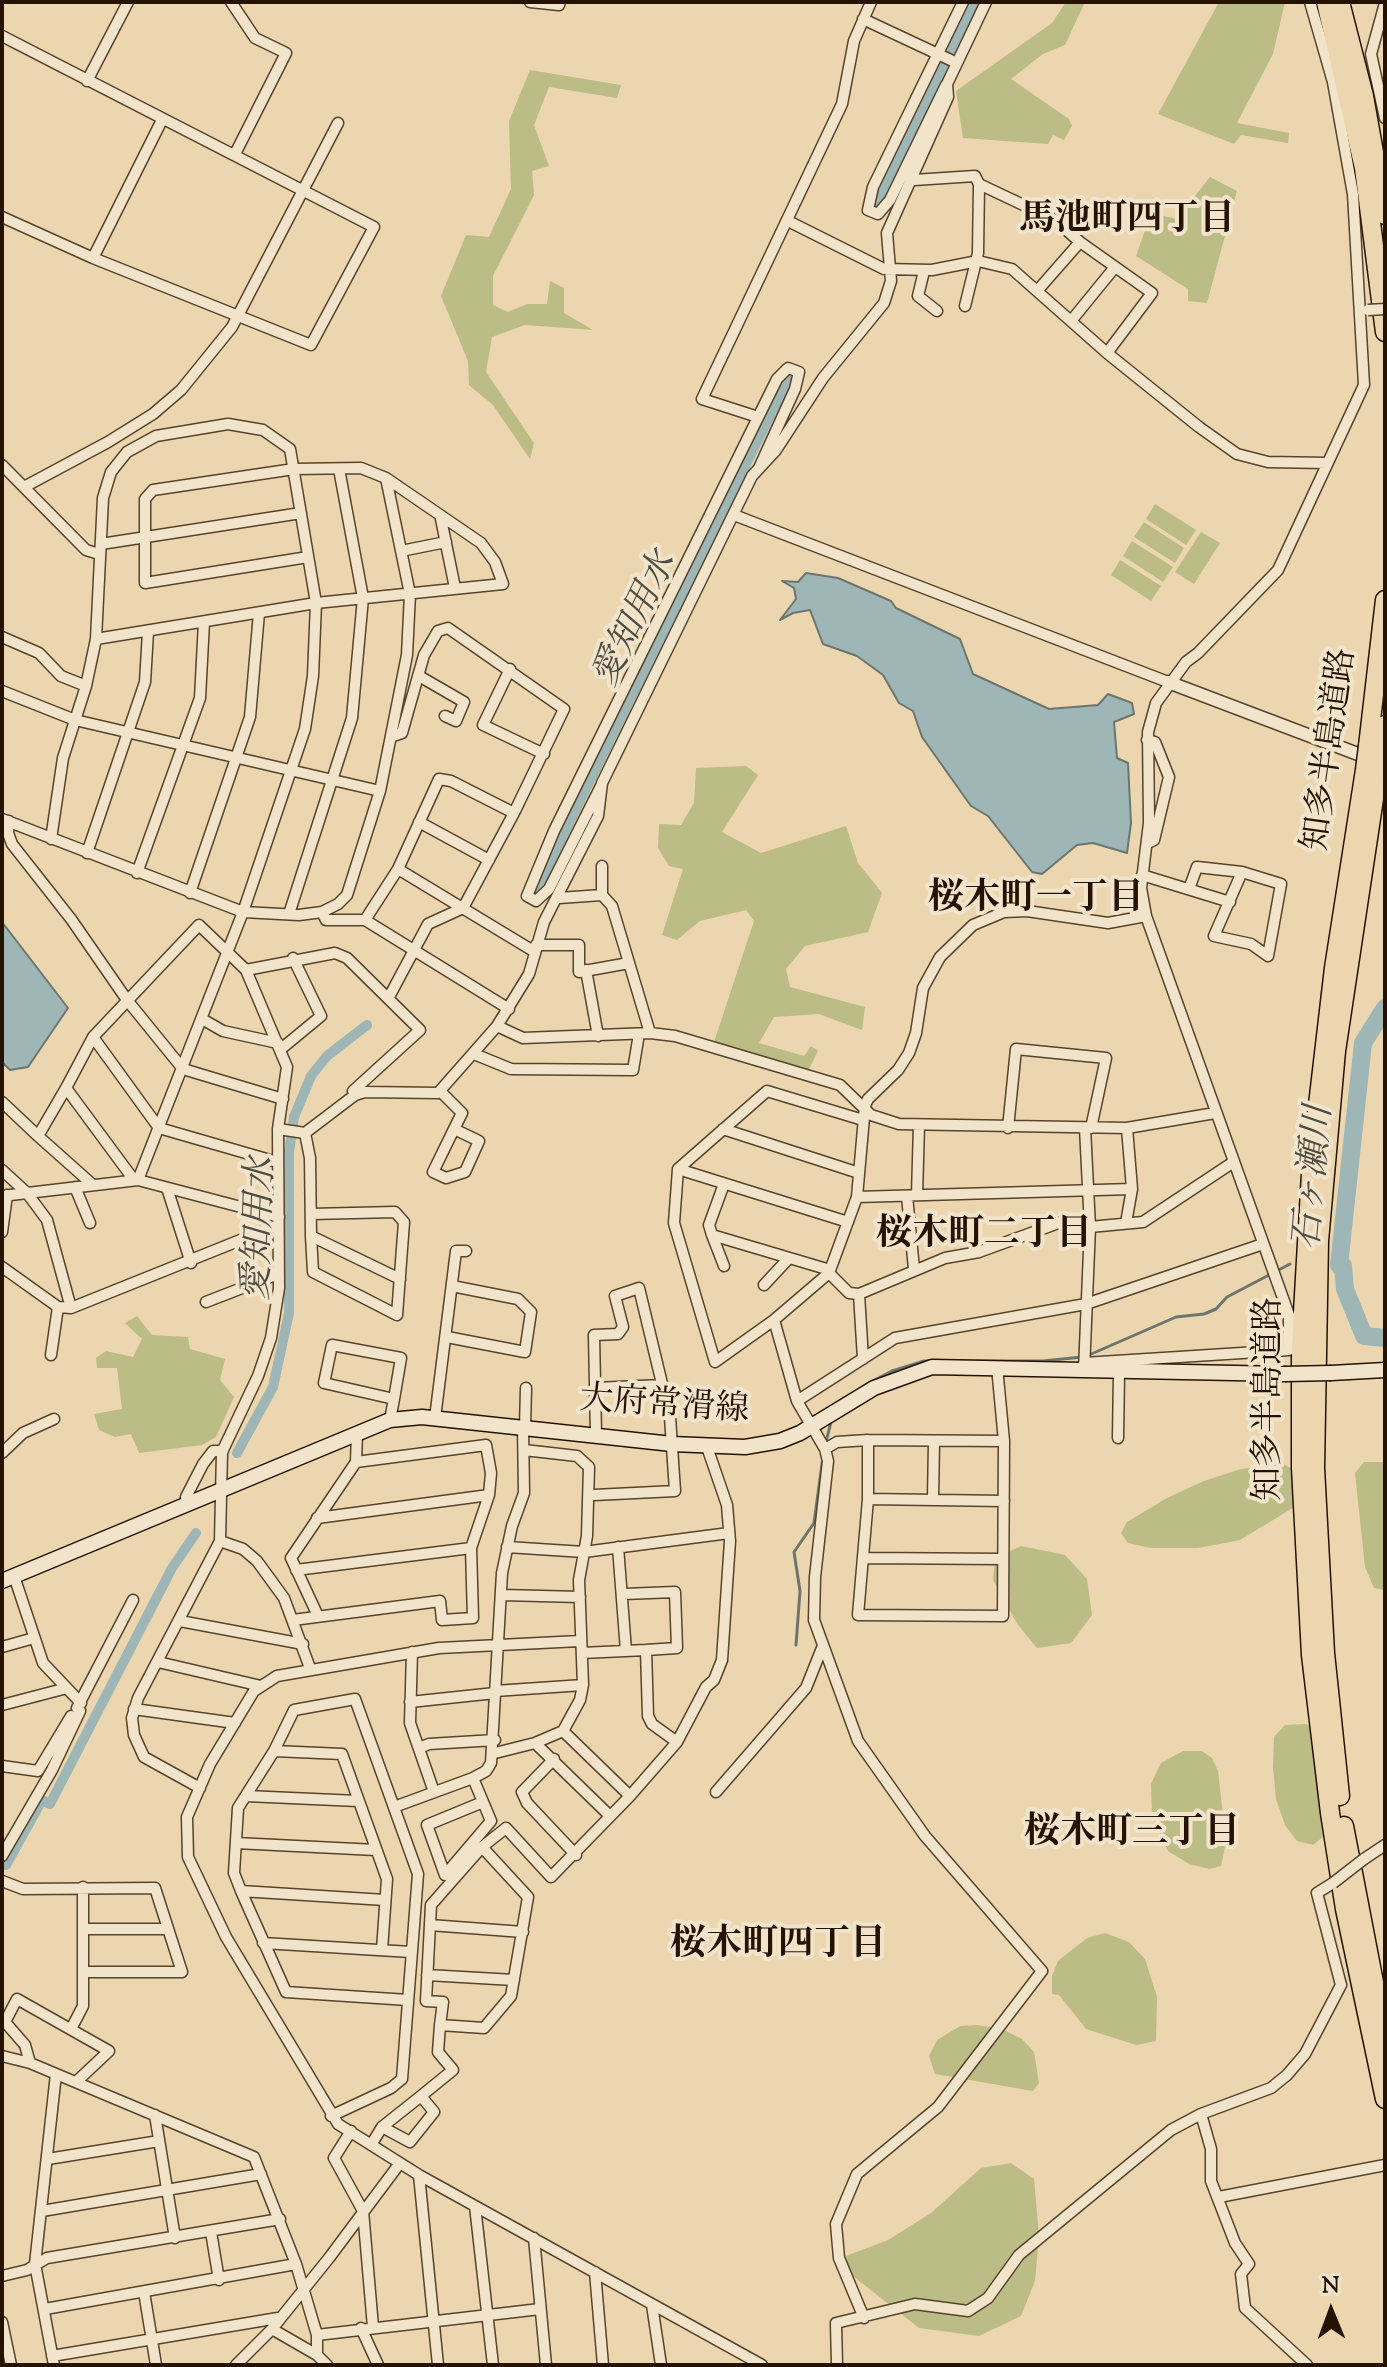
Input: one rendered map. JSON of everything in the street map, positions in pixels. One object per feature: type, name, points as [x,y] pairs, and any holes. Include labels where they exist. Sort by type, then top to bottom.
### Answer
[{"type":"highway","points":[[1326,2],[1364,168],[1385,332]]},
{"type":"highway","points":[[1340,2],[1364,96],[1385,215]]},
{"type":"highway","name":"知多半島道路","points":[[1385,600],[1375,761],[1325,1157],[1315,1347],[1315,1468],[1325,1653],[1341,1798],[1385,2040]]},
{"type":"highway","name":"知多半島道路","points":[[1385,725],[1334,968],[1312,1156],[1301,1347],[1301,1468],[1311,1655],[1345,1909],[1385,2099]]},
{"type":"main road","name":"大府常滑線","points":[[5,1579],[390,1420],[435,1418],[707,1447],[762,1445],[811,1428],[874,1388],[913,1372],[953,1365],[1084,1368],[1119,1373],[1285,1374],[1385,1370]]},
{"type":"street","points":[[87,81],[128,2]]},
{"type":"street","points":[[231,2],[255,38],[286,53],[235,154]]},
{"type":"street","points":[[530,2],[559,5],[560,2]]},
{"type":"street","points":[[758,417],[702,399],[842,104],[850,77],[854,41],[871,2]]},
{"type":"street","points":[[963,2],[873,187],[868,210],[878,214],[890,200],[986,2]]},
{"type":"street","points":[[1008,1128],[1016,1049],[1106,1058],[1088,1128],[1090,1227],[1084,1368],[1289,1350],[1289,1315],[1146,916],[1142,875],[1147,843],[1147,740],[1150,715],[1168,682],[1278,570],[1364,385],[1363,313],[1353,194],[1333,82],[1310,2]]},
{"type":"street","points":[[1385,3],[1371,54],[1385,118]]},
{"type":"street","points":[[863,19],[955,62]]},
{"type":"street","points":[[2,36],[374,227],[311,345],[93,258],[2,217]]},
{"type":"street","points":[[1371,54],[1385,59]]},
{"type":"street","points":[[758,470],[760,459],[795,389],[799,372],[788,368],[777,379],[532,879],[527,896],[536,901],[549,889],[758,470],[776,450],[823,378],[884,303],[891,281],[887,233],[914,180],[948,97],[947,84]]},
{"type":"street","points":[[93,258],[162,120]]},
{"type":"street","points":[[24,487],[153,414],[181,390],[232,327],[338,123]]},
{"type":"street","points":[[914,180],[975,176],[979,184],[975,261],[965,306]]},
{"type":"street","points":[[979,184],[1055,220],[1080,242],[1152,293],[1107,353]]},
{"type":"street","points":[[788,221],[890,269],[924,271],[975,261],[1012,269],[1107,353],[1237,454],[1268,462],[1327,463]]},
{"type":"street","points":[[1037,291],[1080,242]]},
{"type":"street","points":[[1071,321],[1115,267]]},
{"type":"street","points":[[924,271],[918,296],[937,311]]},
{"type":"street","points":[[1363,313],[1385,309]]},
{"type":"street","points":[[51,839],[63,758],[86,686],[96,639],[105,484],[118,460],[148,439],[228,424],[247,424],[263,430],[290,449],[316,603],[313,676],[305,729],[227,955],[136,1180]]},
{"type":"street","points":[[2,465],[86,550],[301,513]]},
{"type":"street","points":[[96,639],[316,603],[503,584],[495,562],[481,543],[441,519],[386,478],[361,468],[294,469],[153,490],[145,499],[145,583],[308,557]]},
{"type":"street","points":[[289,914],[335,780],[352,718],[363,598],[339,469]]},
{"type":"street","points":[[5,820],[243,912],[322,912],[347,895],[380,791],[407,655],[410,594],[386,478]]},
{"type":"street","points":[[734,515],[1375,761]]},
{"type":"street","points":[[441,519],[455,588]]},
{"type":"street","points":[[401,551],[446,542]]},
{"type":"street","points":[[190,893],[250,717],[259,613]]},
{"type":"street","points":[[137,873],[200,698],[204,622]]},
{"type":"street","points":[[389,997],[428,924],[463,908],[544,754],[564,709],[448,628],[438,631],[421,661],[402,733],[393,736]]},
{"type":"street","points":[[87,853],[145,682],[148,632]]},
{"type":"street","points":[[2,637],[39,653],[61,676],[86,686]]},
{"type":"street","points":[[510,669],[483,725],[544,754]]},
{"type":"street","points":[[419,676],[464,702],[456,721],[445,716]]},
{"type":"street","points":[[2,691],[75,720],[380,791]]},
{"type":"street","points":[[1147,740],[1155,742],[1169,777],[1154,840],[1147,843]]},
{"type":"street","points":[[365,920],[398,869],[439,779],[451,781],[514,813]]},
{"type":"street","points":[[282,1130],[302,1133],[355,1095],[440,1091],[497,1026],[529,974],[536,949],[598,816],[602,783]]},
{"type":"street","points":[[5,820],[12,844],[71,919],[127,1000],[183,1069],[283,1099]]},
{"type":"street","points":[[419,822],[489,860]]},
{"type":"street","points":[[474,1054],[511,1069],[633,1070],[645,1033],[612,906],[602,895],[602,866]]},
{"type":"street","points":[[1189,889],[1197,867],[1242,872],[1281,884],[1268,956],[1251,944],[1214,936],[1242,872]]},
{"type":"street","points":[[398,869],[536,949],[579,945],[579,972],[629,963]]},
{"type":"street","points":[[1142,875],[1230,902]]},
{"type":"street","points":[[559,898],[602,895]]},
{"type":"street","points":[[863,1120],[767,1091],[678,1169],[674,1223],[715,1362],[774,1320],[829,1271],[857,1197],[865,1106],[909,1053],[928,974],[973,925],[991,916],[1018,911],[1102,923],[1133,921],[1146,916]]},
{"type":"street","points":[[322,912],[326,920],[365,920],[509,1009]]},
{"type":"street","points":[[38,1136],[93,1037],[199,925],[246,970],[287,1067],[277,1162],[278,1274],[275,1317],[266,1355],[223,1451],[220,1541],[134,1709],[134,1735],[144,1757],[200,1788]]},
{"type":"street","points":[[246,970],[293,958],[335,953],[347,958],[420,1030],[353,1091],[355,1095]]},
{"type":"street","points":[[280,1046],[321,1016],[293,958]]},
{"type":"street","points":[[586,970],[598,1036]]},
{"type":"street","points":[[202,1019],[223,1031],[280,1046]]},
{"type":"street","points":[[497,1026],[523,1038],[645,1033],[675,1036],[840,1085],[871,1115],[899,1124],[1127,1128],[1215,1113]]},
{"type":"street","points":[[93,1037],[159,1128],[277,1162]]},
{"type":"street","points":[[66,1088],[136,1180]]},
{"type":"street","points":[[440,1091],[462,1113],[454,1129],[433,1172],[446,1178],[465,1172],[479,1141],[454,1129]]},
{"type":"street","points":[[2,1102],[93,1185]]},
{"type":"street","points":[[914,1269],[912,1195],[919,1125]]},
{"type":"street","points":[[1126,1223],[1132,1189],[1127,1128]]},
{"type":"street","points":[[723,1129],[859,1173]]},
{"type":"street","points":[[302,1133],[310,1158],[311,1236],[313,1272],[397,1315],[404,1222],[395,1212],[311,1214]]},
{"type":"street","points":[[712,1235],[829,1271],[849,1293],[859,1294],[875,1290],[914,1269],[945,1258],[979,1252],[1064,1221],[1090,1227],[1143,1222],[1232,1163]]},
{"type":"street","points":[[678,1169],[848,1222]]},
{"type":"street","points":[[2,1170],[27,1193],[47,1220],[71,1308]]},
{"type":"street","points":[[2,1232],[4,1196],[136,1180],[278,1221]]},
{"type":"street","points":[[724,1184],[709,1225],[724,1266]]},
{"type":"street","points":[[75,1187],[90,1223]]},
{"type":"street","points":[[167,1188],[191,1263]]},
{"type":"street","points":[[857,1197],[1132,1189]]},
{"type":"street","points":[[2,1267],[58,1307],[71,1308],[191,1263],[278,1221]]},
{"type":"street","points":[[311,1236],[400,1279]]},
{"type":"street","points":[[797,1401],[895,1338],[1086,1304],[1263,1244]]},
{"type":"street","points":[[435,1418],[456,1251],[466,1251]]},
{"type":"street","points":[[764,1285],[789,1258]]},
{"type":"street","points":[[206,1302],[278,1274]]},
{"type":"street","points":[[447,1337],[525,1352],[531,1312],[518,1299],[452,1286]]},
{"type":"street","points":[[594,1495],[675,1491],[672,1444],[662,1385],[639,1288],[615,1296],[623,1327],[618,1334],[594,1335],[596,1435]]},
{"type":"street","points":[[859,1294],[863,1359]]},
{"type":"street","points":[[51,1355],[58,1307]]},
{"type":"street","points":[[774,1320],[797,1401],[825,1449],[828,1461],[814,1620],[858,1741],[925,1836],[1042,1971],[938,2107],[857,2174],[836,2224],[839,2258],[864,2318]]},
{"type":"street","points":[[390,1420],[394,1399],[401,1358],[332,1345],[324,1383],[394,1399]]},
{"type":"street","points":[[868,1440],[868,1499],[858,1615],[1003,1616],[1004,1441],[997,1367]]},
{"type":"street","points":[[1118,1438],[1119,1373]]},
{"type":"street","points":[[595,1388],[662,1385]]},
{"type":"street","points":[[394,1807],[473,1778],[486,1771],[495,1753],[495,1692],[507,1547],[524,1493],[526,1388]]},
{"type":"street","points":[[2,1453],[23,1433],[54,1419]]},
{"type":"street","points":[[318,1616],[291,1558],[356,1462],[357,1433]]},
{"type":"street","points":[[825,1449],[837,1442],[868,1440],[1004,1441]]},
{"type":"street","points":[[933,1500],[934,1441]]},
{"type":"street","points":[[293,1620],[440,1601],[442,1620],[473,1618],[471,1548],[489,1495],[491,1473],[486,1445],[356,1462]]},
{"type":"street","points":[[371,2145],[382,2127],[453,2070],[438,2052],[443,2002],[426,2001],[431,1905],[482,1847],[506,1828],[551,1877],[576,1855],[677,1742],[706,1687],[714,1680],[722,1660],[729,1533],[727,1505],[707,1447]]},
{"type":"street","points":[[495,1753],[535,1743],[563,1731],[580,1700],[583,1685],[580,1597],[587,1462],[577,1456],[524,1450]]},
{"type":"street","points":[[187,1504],[186,1497],[203,1464],[213,1451],[223,1451]]},
{"type":"street","points":[[317,1518],[489,1495]]},
{"type":"street","points":[[868,1499],[1004,1501]]},
{"type":"street","points":[[507,1547],[584,1552],[729,1533]]},
{"type":"street","points":[[220,1541],[243,1549],[257,1561],[284,1598],[310,1668]]},
{"type":"street","points":[[618,1547],[626,1651]]},
{"type":"street","points":[[296,1570],[471,1548]]},
{"type":"street","points":[[864,1558],[1003,1559]]},
{"type":"street","points":[[2,1856],[52,1770],[80,1711],[67,1688],[43,1663],[5,1579]]},
{"type":"street","points":[[624,1594],[675,1592],[677,1648],[626,1651],[498,1643],[412,1652],[277,1676],[254,1691],[200,1788],[187,1817],[188,1857],[226,1937],[331,2116],[419,2175],[652,2305],[719,2338],[762,2365]]},
{"type":"street","points":[[502,1595],[580,1597]]},
{"type":"street","points":[[2,1766],[38,1771],[79,1705],[133,1600]]},
{"type":"street","points":[[180,1621],[303,1644]]},
{"type":"street","points":[[2,1647],[34,1638]]},
{"type":"street","points":[[716,1792],[806,1688],[822,1648]]},
{"type":"street","points":[[646,1650],[648,1716],[652,1724],[677,1742]]},
{"type":"street","points":[[412,1652],[410,1723],[434,1792]]},
{"type":"street","points":[[158,1662],[261,1686]]},
{"type":"street","points":[[410,1702],[583,1685]]},
{"type":"street","points":[[2,1705],[67,1688]]},
{"type":"street","points":[[331,2116],[391,2088],[402,2079],[418,1874],[355,1699],[294,1710],[274,1751],[238,1808],[234,1873],[241,1891],[286,1992],[408,2000]]},
{"type":"street","points":[[134,1709],[235,1723]]},
{"type":"street","points":[[563,1731],[630,1796]]},
{"type":"street","points":[[419,1748],[429,1744],[495,1740]]},
{"type":"street","points":[[535,1743],[610,1816]]},
{"type":"street","points":[[274,1751],[342,1754],[387,1879],[382,1950]]},
{"type":"street","points":[[554,1759],[522,1792],[527,1803],[576,1855]]},
{"type":"street","points":[[473,1778],[491,1821],[445,1875],[427,1825],[483,1802]]},
{"type":"street","points":[[246,1796],[358,1801]]},
{"type":"street","points":[[2,1828],[16,1831]]},
{"type":"street","points":[[236,1843],[376,1850]]},
{"type":"street","points":[[837,2365],[836,2323],[926,2303],[968,2311],[988,2298],[1019,2255],[1171,2130],[1201,2114],[1271,2088],[1305,2054],[1341,1985],[1317,1893],[1385,1845]]},
{"type":"street","points":[[440,2025],[484,2028],[511,1996],[528,1897],[482,1847]]},
{"type":"street","points":[[2,1881],[23,1889],[155,1888],[182,1972],[83,1972]]},
{"type":"street","points":[[71,2029],[83,2006],[83,1887]]},
{"type":"street","points":[[241,1891],[385,1900]]},
{"type":"street","points":[[430,1925],[523,1932]]},
{"type":"street","points":[[83,1929],[168,1929]]},
{"type":"street","points":[[263,1943],[411,1952]]},
{"type":"street","points":[[427,1975],[514,1980]]},
{"type":"street","points":[[30,2063],[25,2045],[5,2022],[17,1999],[109,2051],[76,2082]]},
{"type":"street","points":[[2,2056],[30,2063],[254,2157],[304,2289],[317,2335],[317,2355]]},
{"type":"street","points":[[56,2074],[35,2264],[53,2361],[151,2339],[278,2318]]},
{"type":"street","points":[[382,2127],[410,2142],[434,2112],[421,2096]]},
{"type":"street","points":[[1201,2114],[1211,2149],[1211,2181],[1235,2243],[1249,2264],[1241,2274],[1245,2308],[1307,2365]]},
{"type":"street","points":[[155,2115],[175,2238]]},
{"type":"street","points":[[351,2131],[334,2158],[363,2211],[373,2327]]},
{"type":"street","points":[[48,2159],[159,2141]]},
{"type":"street","points":[[236,2365],[272,2329],[400,2163]]},
{"type":"street","points":[[1219,2197],[1385,2165]]},
{"type":"street","points":[[42,2211],[261,2174]]},
{"type":"street","points":[[419,2175],[438,2365]]},
{"type":"street","points":[[475,2206],[493,2365]]},
{"type":"street","points":[[2,2276],[27,2270],[47,2258],[280,2219]]},
{"type":"street","points":[[211,2232],[219,2280]]},
{"type":"street","points":[[534,2238],[546,2365]]},
{"type":"street","points":[[45,2309],[296,2264]]},
{"type":"street","points":[[595,2272],[603,2365]]},
{"type":"street","points":[[144,2292],[156,2365]]},
{"type":"street","points":[[652,2305],[661,2365]]},
{"type":"street","points":[[317,2335],[540,2309]]},
{"type":"street","points":[[2,2322],[11,2365]]},
{"type":"street","points":[[361,2328],[378,2365]]},
{"type":"street","points":[[272,2329],[317,2355],[327,2365]]},
{"type":"green space","points":[[1066,2],[1085,2],[1065,45],[1043,54],[1011,79],[1069,119],[1072,126],[1064,140],[1053,135],[1048,144],[963,138],[956,91],[1052,23]]},
{"type":"green space","points":[[1219,2],[1285,2],[1273,54],[1237,123],[1289,133],[1288,143],[1241,135],[1234,144],[1158,114]]},
{"type":"green space","points":[[530,70],[621,85],[617,98],[549,87],[534,125],[549,166],[532,171],[534,195],[493,276],[493,305],[508,312],[527,304],[547,304],[550,281],[564,288],[564,313],[593,330],[525,325],[492,337],[486,372],[534,443],[530,459],[493,405],[469,385],[468,361],[441,296],[466,235],[489,237],[511,189],[509,121]]},
{"type":"green space","points":[[1210,177],[1237,191],[1207,303],[1188,301],[1188,289],[1136,256],[1151,213],[1177,219]]},
{"type":"green space","points":[[1155,504],[1196,530],[1186,545],[1146,519]]},
{"type":"green space","points":[[1144,522],[1184,548],[1175,563],[1134,537]]},
{"type":"green space","points":[[1201,532],[1220,543],[1194,584],[1175,572]]},
{"type":"green space","points":[[1132,541],[1173,567],[1163,582],[1123,556]]},
{"type":"green space","points":[[1120,560],[1161,586],[1151,601],[1111,575]]},
{"type":"green space","points":[[746,766],[758,775],[722,832],[761,853],[846,826],[858,863],[882,893],[868,932],[805,946],[786,969],[790,987],[865,1007],[862,1030],[819,1014],[774,1017],[759,1043],[804,1056],[811,1046],[818,1051],[808,1071],[714,1042],[754,921],[746,910],[700,921],[677,940],[662,935],[683,869],[669,866],[658,848],[659,824],[681,825],[694,803],[696,768]]},
{"type":"green space","points":[[137,1316],[152,1335],[188,1337],[190,1349],[225,1359],[220,1380],[234,1397],[216,1437],[202,1445],[139,1453],[131,1434],[115,1437],[99,1430],[94,1414],[122,1409],[117,1368],[97,1368],[96,1358],[106,1351],[133,1357],[142,1339],[125,1323]]},
{"type":"green space","points":[[1364,1462],[1385,1462],[1385,1590],[1374,1588],[1365,1567],[1355,1473]]},
{"type":"green space","points":[[1284,1464],[1299,1474],[1296,1506],[1240,1540],[1198,1548],[1151,1548],[1128,1543],[1121,1533],[1127,1522],[1204,1481],[1241,1469]]},
{"type":"green space","points":[[1021,1546],[1065,1555],[1087,1579],[1092,1615],[1071,1643],[1037,1648],[1018,1625],[993,1580],[995,1558]]},
{"type":"green space","points":[[1305,1724],[1337,1734],[1329,1832],[1313,1845],[1297,1841],[1285,1825],[1276,1799],[1273,1768],[1274,1737],[1285,1725]]},
{"type":"green space","points":[[1183,1751],[1202,1751],[1212,1758],[1218,1771],[1226,1842],[1221,1866],[1209,1869],[1189,1864],[1168,1851],[1152,1816],[1151,1784],[1161,1763]]},
{"type":"green space","points":[[1105,1933],[1129,1942],[1145,1959],[1157,1997],[1156,2041],[1136,2045],[1086,2029],[1059,1995],[1052,1994],[1052,1976],[1058,1961],[1087,1938]]},
{"type":"green space","points":[[960,2026],[1002,2029],[1022,2039],[1034,2052],[1039,2083],[1033,2091],[935,2074],[929,2056],[937,2040]]},
{"type":"green space","points":[[1011,2163],[1034,2179],[1039,2236],[1035,2281],[1021,2316],[979,2336],[919,2328],[844,2269],[846,2256],[888,2240],[931,2213],[981,2168]]},
{"type":"water","points":[[806,573],[838,578],[891,601],[896,608],[960,639],[973,674],[1049,709],[1098,705],[1108,694],[1132,703],[1134,714],[1114,722],[1117,758],[1128,763],[1131,823],[1127,853],[1093,843],[1077,845],[1042,874],[1032,872],[988,816],[971,806],[922,737],[913,711],[899,703],[883,675],[857,656],[823,644],[810,610],[793,613],[780,620],[796,599],[794,588],[782,581],[798,582]]},
{"type":"water","points":[[2,922],[68,1008],[28,1067],[10,1070],[2,1062]]},
{"type":"waterway","name":"愛知用水","points":[[874,208],[974,2]]},
{"type":"waterway","name":"愛知用水","points":[[533,896],[792,371]]},
{"type":"waterway","name":"石ヶ瀬川","points":[[1385,1008],[1363,1043],[1339,1265],[1343,1266],[1345,1289],[1364,1336],[1385,1338]]},
{"type":"waterway","name":"愛知用水","points":[[237,1453],[273,1387],[289,1313],[289,1152],[294,1117],[311,1076],[327,1056],[367,1025]]},
{"type":"waterway","points":[[1089,1355],[1176,1317],[1204,1314],[1216,1309],[1227,1297],[1290,1264]]},
{"type":"waterway","points":[[867,1384],[892,1371],[924,1361],[1043,1361],[1082,1357]]},
{"type":"waterway","points":[[826,1442],[831,1422]]},
{"type":"waterway","points":[[796,1645],[800,1591],[794,1552],[814,1523],[823,1457]]},
{"type":"waterway","name":"愛知用水","points":[[6,1865],[42,1800],[50,1804],[172,1568],[196,1533]]},
{"type":"district","name":"馬池町四丁目","points":[[1127,223]]},
{"type":"district","name":"桜木町一丁目","points":[[1036,902]]},
{"type":"district","name":"桜木町二丁目","points":[[984,1238]]},
{"type":"district","name":"桜木町三丁目","points":[[1132,1836]]},
{"type":"district","name":"桜木町四丁目","points":[[778,1948]]}]
